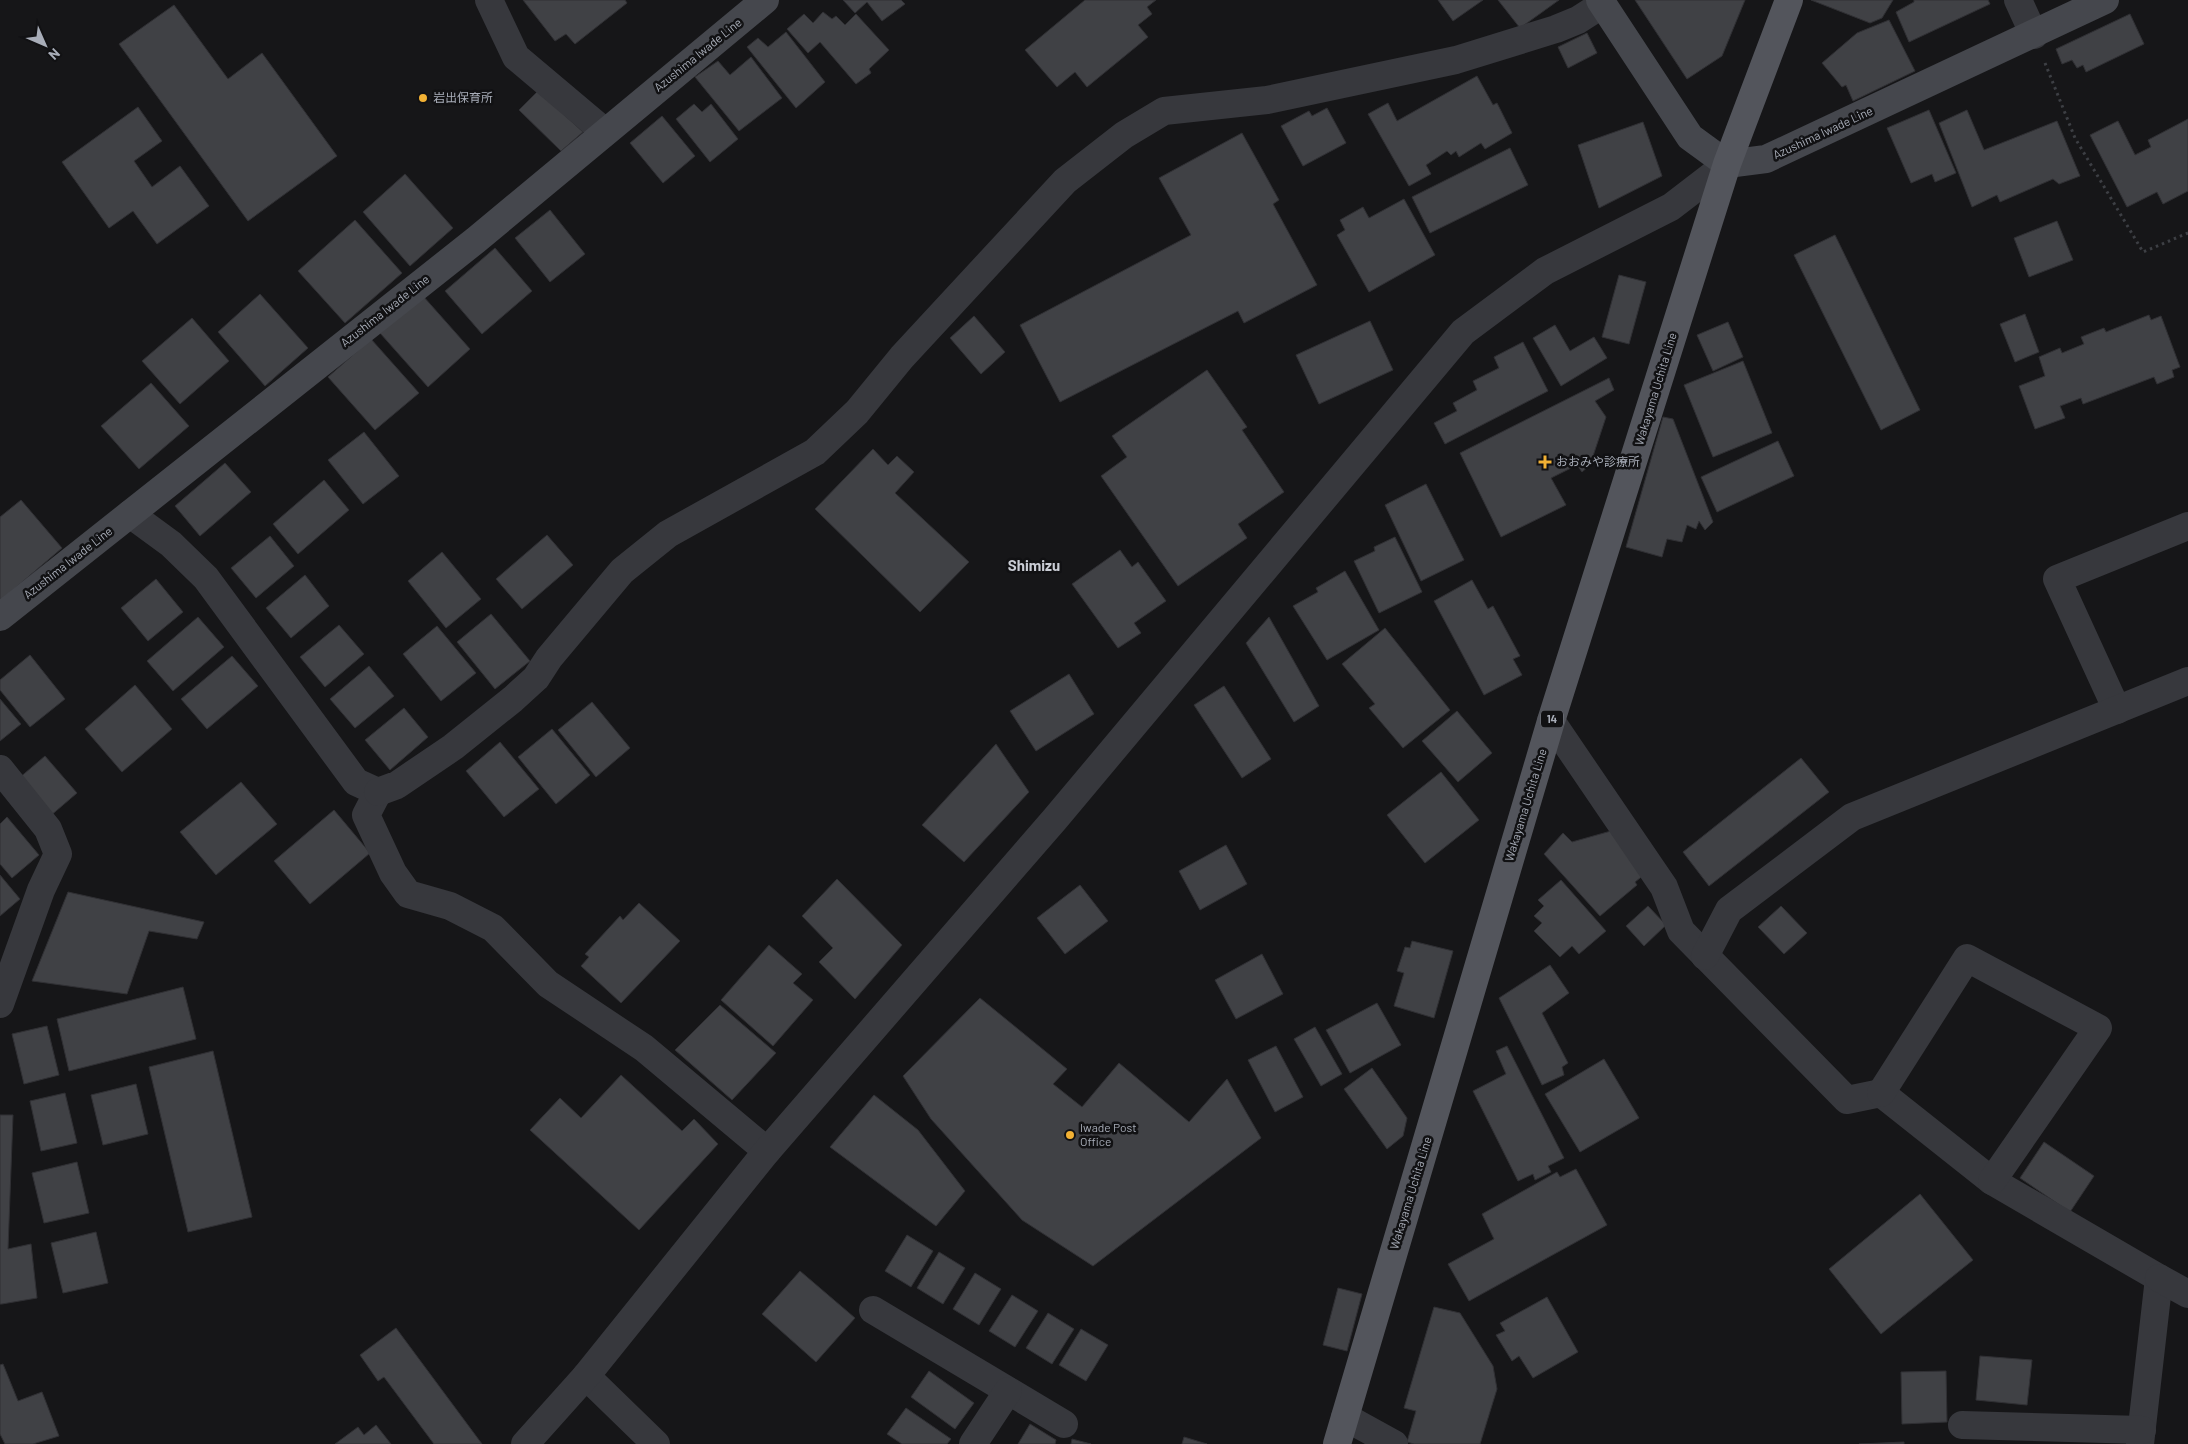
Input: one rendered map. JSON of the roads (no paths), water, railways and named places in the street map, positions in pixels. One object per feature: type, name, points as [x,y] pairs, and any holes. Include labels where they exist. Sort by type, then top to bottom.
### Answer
[{"type":"main road","name":"Azushima Iwade Line","points":[[0,617],[476,240],[765,0]]},
{"type":"main road","name":"Wakayama Uchita Line","points":[[1337,1444],[1551,721],[1726,164],[1789,0]]},
{"type":"main road","name":"Azushima Iwade Line","points":[[1726,164],[1766,159],[2034,35],[2105,0]]},
{"type":"main road","points":[[1601,2],[1690,136],[1726,164]]},
{"type":"street","points":[[489,0],[516,57],[605,132]]},
{"type":"street","points":[[2018,0],[2034,35]]},
{"type":"street","points":[[767,1151],[644,1048],[548,984],[493,928],[450,906],[408,894],[393,873],[366,815],[378,792],[397,785],[453,747],[513,699],[536,678],[549,658],[622,571],[668,534],[815,452],[857,412],[902,357],[1065,181],[1124,135],[1164,111],[1267,100],[1456,60],[1556,29],[1578,20],[1601,2]]},
{"type":"street","points":[[525,1444],[586,1376],[767,1151],[1067,804],[1463,332],[1545,271],[1671,207],[1726,164]]},
{"type":"street","points":[[130,514],[171,544],[206,578],[356,782],[378,792]]},
{"type":"street","points":[[2117,710],[2057,579],[2188,526]]},
{"type":"street","points":[[1706,956],[1729,910],[1852,818],[2188,681]]},
{"type":"street","points":[[1551,721],[1664,887],[1681,931],[1847,1100],[1881,1093],[1966,958],[2098,1028],[1992,1181]]},
{"type":"street","points":[[0,769],[48,829],[58,854],[41,890],[0,1004]]},
{"type":"street","points":[[1881,1093],[1992,1181],[2188,1294]]},
{"type":"street","points":[[1962,1425],[2141,1437],[2159,1278]]},
{"type":"street","points":[[872,1310],[1064,1424]]},
{"type":"street","points":[[586,1376],[656,1444]]},
{"type":"street","points":[[973,1444],[1008,1391]]},
{"type":"street","points":[[1345,1416],[1394,1444]]},
{"type":"place","name":"岩出保育所","points":[[423,98]]},
{"type":"place","name":"おおみや診療所","points":[[1545,462]]},
{"type":"place","name":"Iwade Post Office","points":[[1070,1135]]},
{"type":"district","name":"Shimizu","points":[[1034,566]]}]
